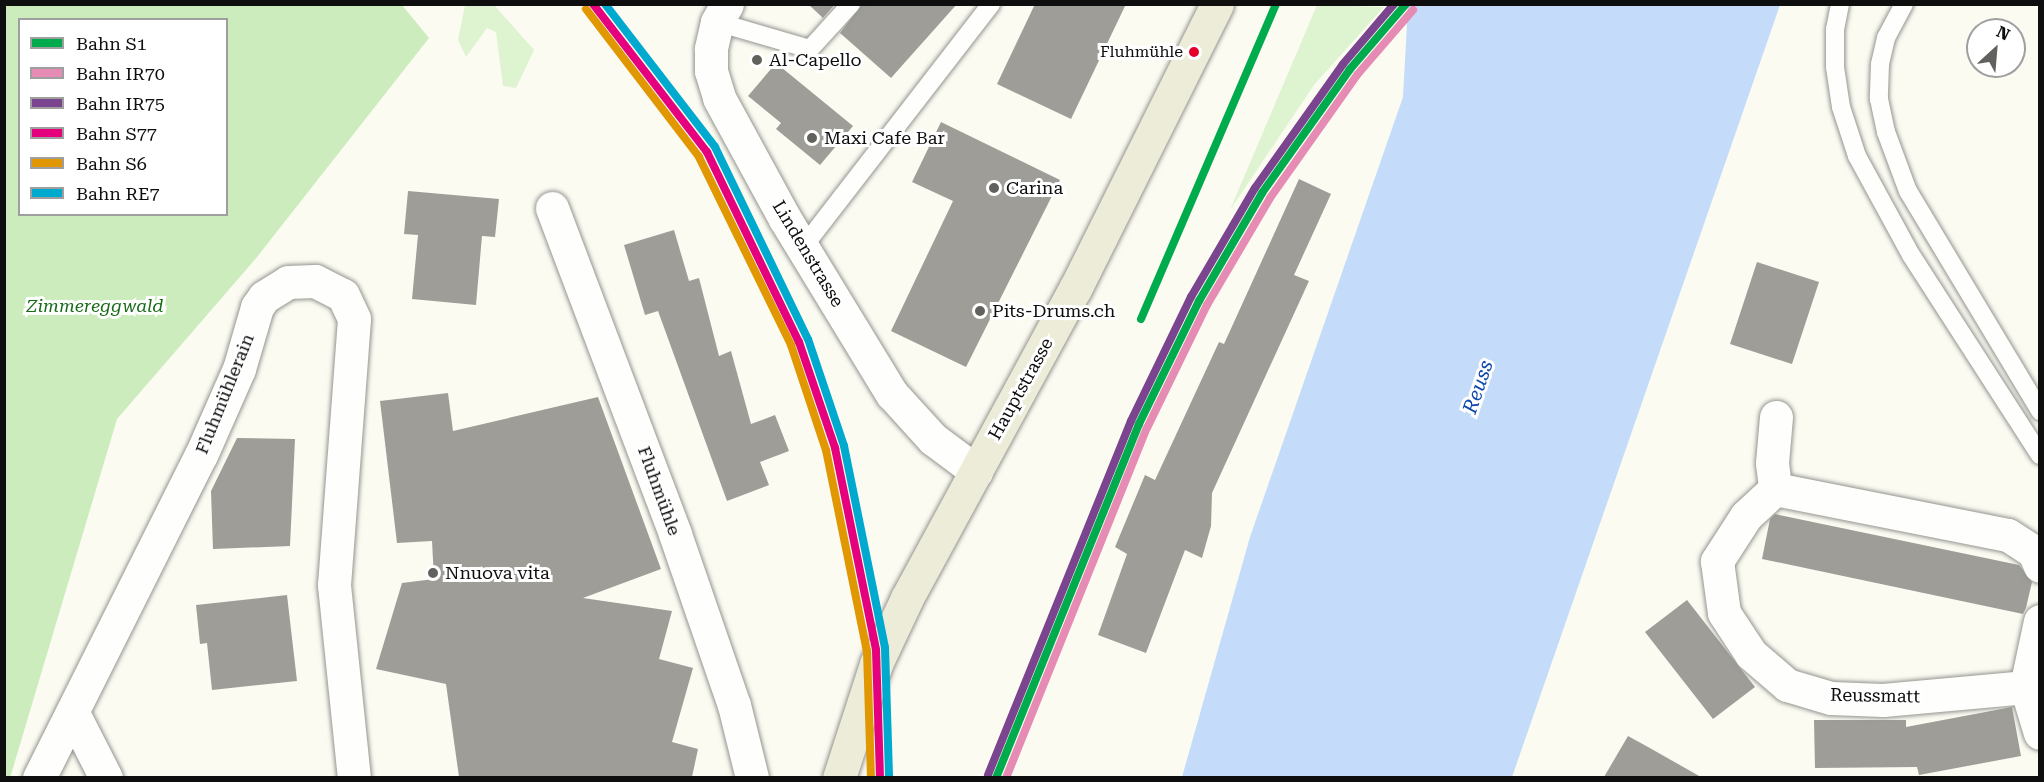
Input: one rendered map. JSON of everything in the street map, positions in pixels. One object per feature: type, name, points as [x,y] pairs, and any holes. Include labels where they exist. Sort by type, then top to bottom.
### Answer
[{"type":"main road","name":"Hauptstrasse","points":[[839,777],[865,694],[891,631],[1075,289],[1217,4]]},
{"type":"street","name":"Lindenstrasse","points":[[722,13],[711,71],[719,98],[785,219],[804,246],[892,394],[933,439],[976,471]]},
{"type":"street","name":"Fluhmühle","points":[[552,208],[675,534],[735,705],[752,777]]},
{"type":"street","name":"Fluhmühlerain","points":[[39,777],[74,714],[201,455],[239,369],[257,308],[264,297],[288,282],[315,281],[342,295],[354,319],[334,585],[354,777]]},
{"type":"street","points":[[1776,417],[1772,463],[1775,489],[2008,535],[2034,552],[2040,566]]},
{"type":"street","name":"Reussmatt","points":[[1775,489],[1746,516],[1717,561],[1724,613],[1751,654],[1787,685],[1831,698],[1883,700],[2026,687]]},
{"type":"street","points":[[2040,621],[2026,687],[2040,733]]},
{"type":"street","points":[[74,714],[106,777]]},
{"type":"lane","points":[[722,13],[810,48],[851,4]]},
{"type":"lane","points":[[804,246],[991,4]]},
{"type":"lane","points":[[1840,4],[1835,29],[1835,67],[1841,107],[1857,156],[1911,255],[2040,455]]},
{"type":"lane","points":[[1904,4],[1886,38],[1880,64],[1879,99],[1886,132],[1908,190],[2040,411]]},
{"type":"green space","name":"Zimmereggwald","points":[[5,4],[402,5],[429,38],[257,257],[117,419],[10,778],[4,777]]},
{"type":"green space","points":[[465,5],[494,5],[534,50],[516,88],[503,86],[496,32],[487,28],[466,57],[458,40]]},
{"type":"green space","points":[[1317,5],[1384,7],[1314,85],[1230,210]]},
{"type":"water","name":"Reuss","points":[[1408,5],[1780,5],[1512,777],[1182,777],[1250,537],[1403,97]]},
{"type":"building","points":[[808,4],[835,4],[823,18]]},
{"type":"building","points":[[862,4],[957,4],[891,78],[840,33]]},
{"type":"building","points":[[1035,4],[1126,4],[1071,119],[997,84]]},
{"type":"building","points":[[776,63],[853,126],[820,165],[776,129],[781,123],[748,96]]},
{"type":"building","points":[[941,122],[1060,180],[966,367],[891,331],[953,201],[912,182]]},
{"type":"building","points":[[1299,179],[1331,194],[1294,275],[1309,281],[1212,493],[1211,526],[1202,558],[1185,550],[1146,653],[1098,635],[1127,554],[1115,547],[1145,475],[1155,480],[1219,342],[1224,344]]},
{"type":"building","points":[[408,191],[499,199],[495,237],[482,236],[476,305],[412,299],[418,235],[404,234]]},
{"type":"building","points":[[674,230],[689,281],[699,278],[719,356],[731,351],[751,424],[775,415],[789,451],[760,462],[769,485],[727,501],[658,311],[645,315],[624,245]]},
{"type":"building","points":[[1757,262],[1819,282],[1792,364],[1730,344]]},
{"type":"building","points":[[448,393],[453,431],[598,397],[661,569],[583,598],[672,611],[659,659],[693,668],[672,742],[698,749],[692,777],[459,777],[446,684],[376,669],[402,583],[434,579],[432,541],[397,543],[380,401]]},
{"type":"building","points":[[237,438],[295,439],[290,546],[213,549],[211,491]]},
{"type":"building","points":[[1775,514],[2019,565],[2032,582],[2026,608],[2023,614],[1762,559],[1770,519]]},
{"type":"building","points":[[287,595],[297,681],[212,690],[207,643],[200,644],[196,605]]},
{"type":"building","points":[[1687,600],[1755,687],[1713,719],[1645,632]]},
{"type":"building","points":[[2012,707],[2021,756],[1919,775],[1917,767],[1815,768],[1814,720],[1906,720],[1906,727]]},
{"type":"building","points":[[1628,736],[1648,747],[1701,777],[1604,777]]},
{"type":"rail line","name":"S77","points":[[593,4],[707,152],[799,342],[835,448],[876,650],[880,778]]},
{"type":"rail line","name":"RE7","points":[[605,4],[715,147],[808,339],[844,446],[885,648],[889,778]]},
{"type":"rail line","name":"S1","points":[[1141,319],[1276,4]]},
{"type":"rail line","name":"IR75","points":[[988,775],[1131,421],[1191,297],[1255,188],[1343,64],[1394,4]]},
{"type":"rail line","name":"S1","points":[[996,778],[1139,424],[1199,301],[1262,193],[1350,69],[1406,4]]},
{"type":"rail line","name":"S6","points":[[586,9],[699,157],[791,345],[826,450],[867,651],[871,778]]},
{"type":"rail line","name":"IR70","points":[[1006,778],[1147,428],[1207,305],[1270,198],[1357,75],[1413,10]]},
{"type":"place","name":"Fluhmühle","points":[[1194,52]]},
{"type":"place","name":"Al-Capello","points":[[757,60]]},
{"type":"place","name":"Maxi Cafe Bar","points":[[812,138]]},
{"type":"place","name":"Carina","points":[[994,188]]},
{"type":"place","name":"Pits-Drums.ch","points":[[980,311]]},
{"type":"place","name":"Nnuova vita","points":[[433,573]]}]
